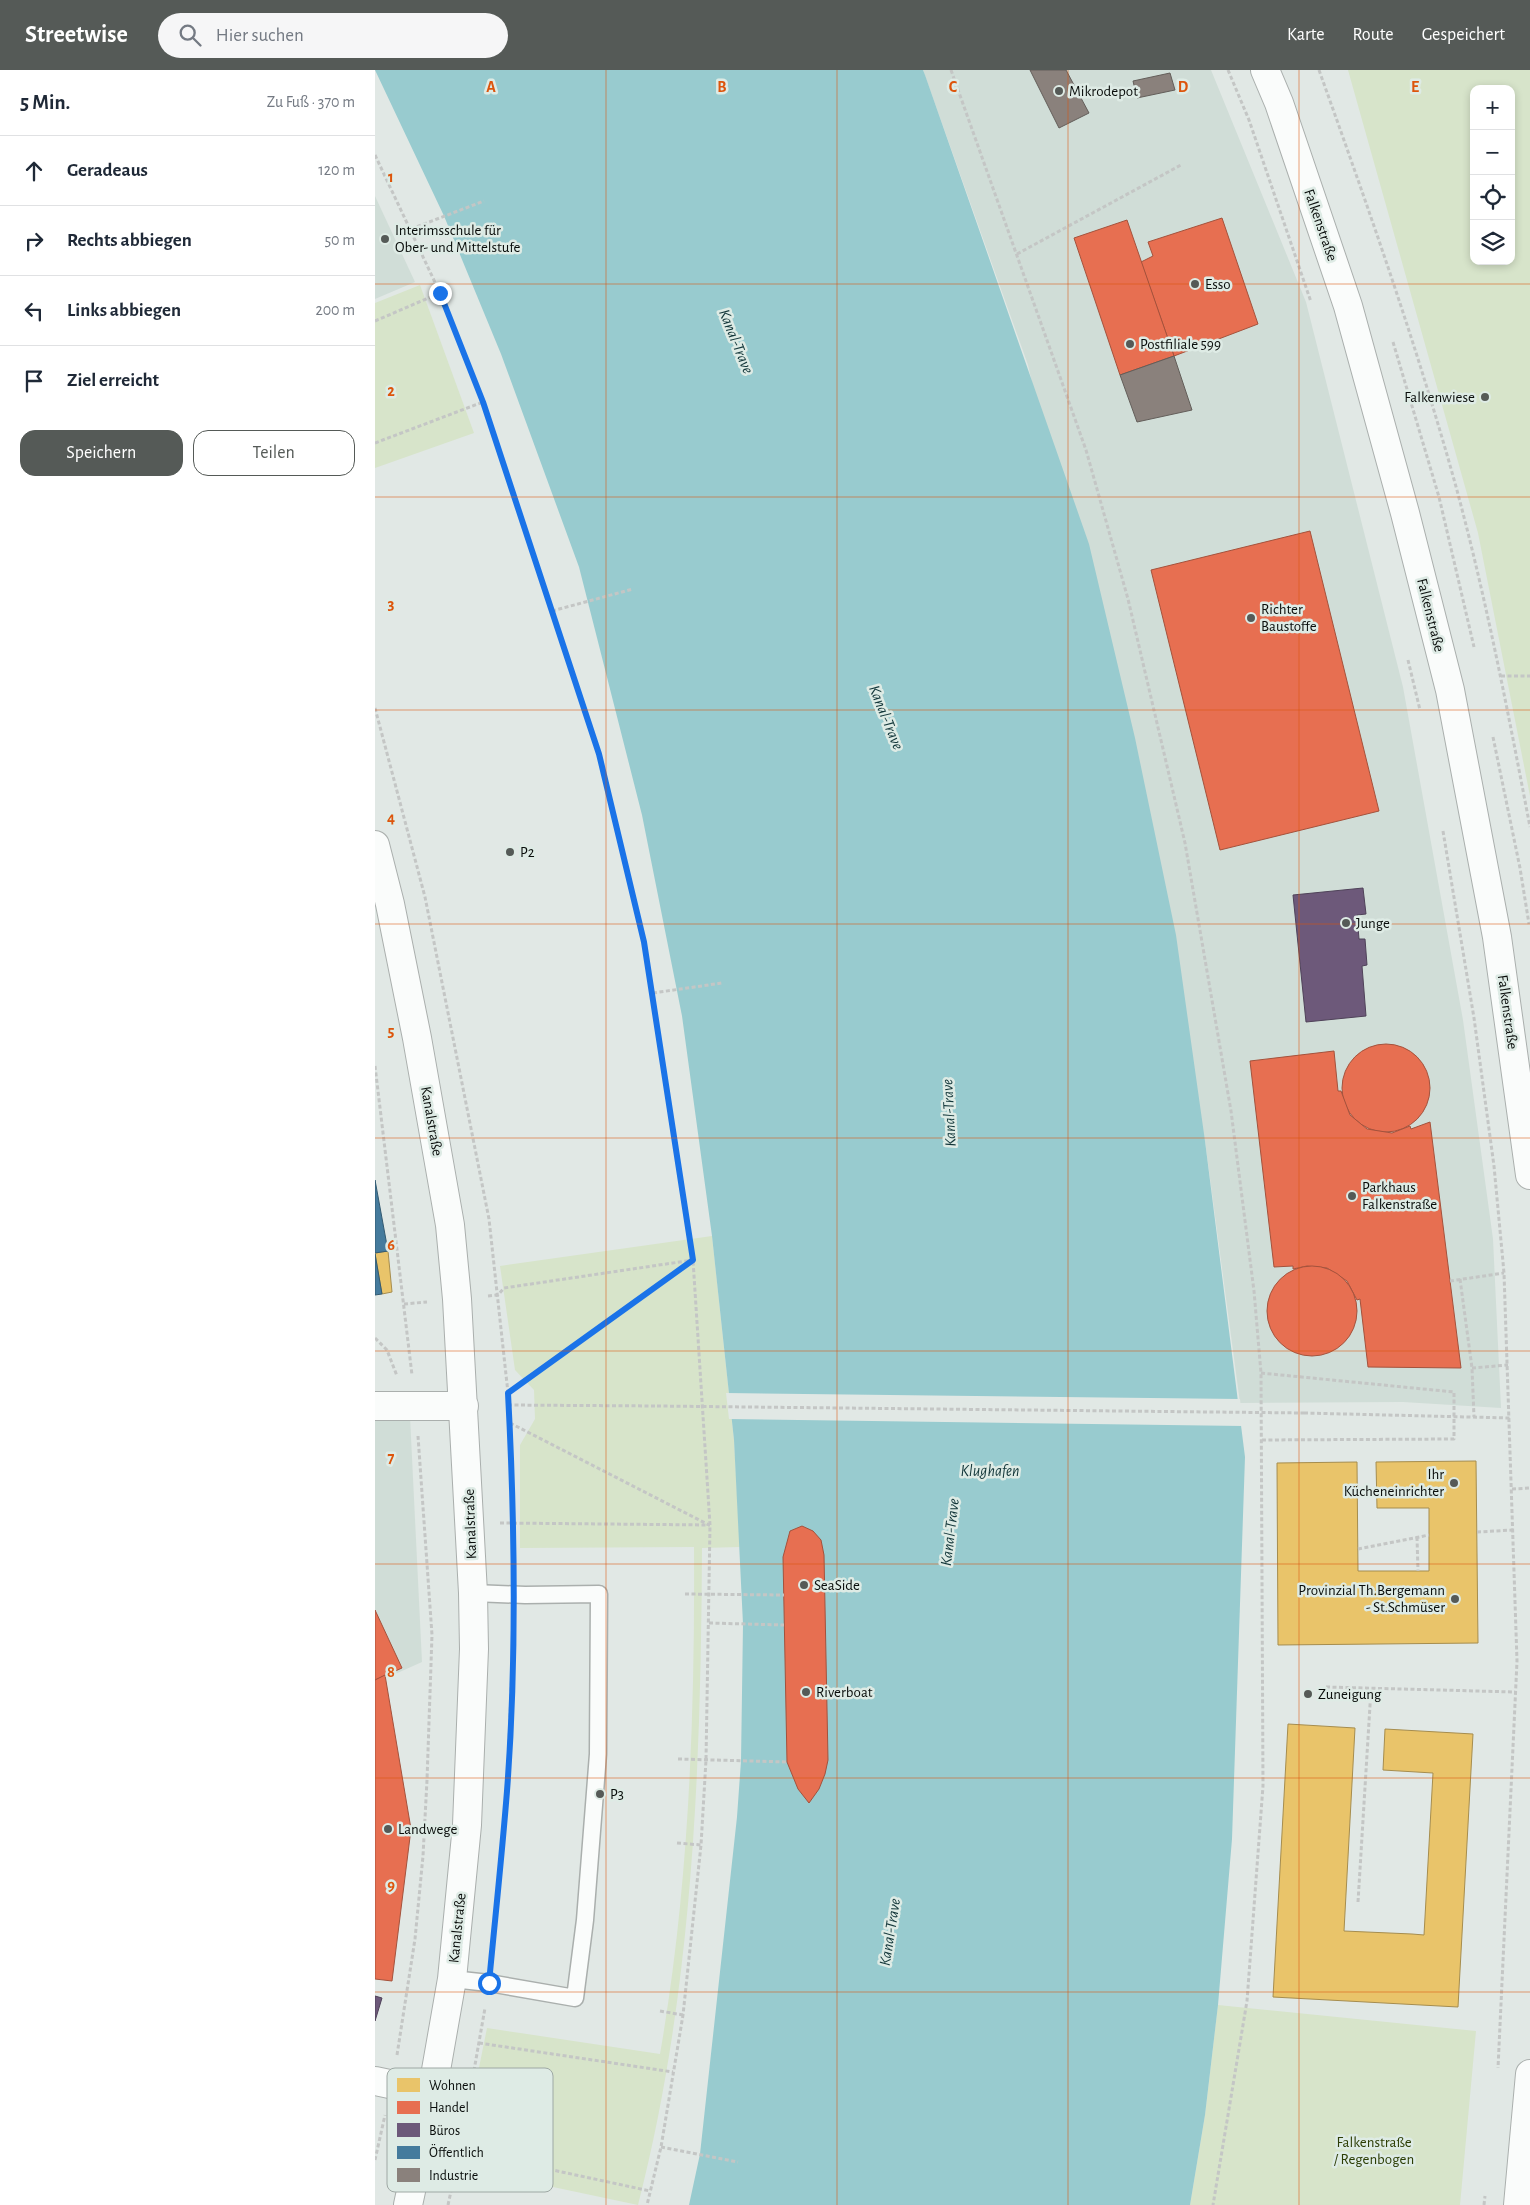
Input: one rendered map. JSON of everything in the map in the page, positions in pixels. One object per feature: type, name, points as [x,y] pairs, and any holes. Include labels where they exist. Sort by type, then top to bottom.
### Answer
[{"type":"main road","name":"Falkenstraße","points":[[1265,70],[1279,103],[1348,306],[1405,513],[1450,690],[1497,937],[1530,1175]]},
{"type":"main road","name":"Kanalstraße","points":[[375,845],[390,904],[417,1038],[450,1225],[464,1406],[474,1649],[467,1825],[452,1979],[436,2068]]},
{"type":"main road","points":[[396,1406],[464,1406]]},
{"type":"main road","points":[[1518,2205],[1530,2074]]},
{"type":"main road","name":"Kanalstraße","points":[[409,2205],[412,2192]]},
{"type":"lane","points":[[452,1979],[489,1983],[575,1998],[585,1920],[598,1754],[599,1594],[514,1595],[473,1593]]},
{"type":"path","points":[[951,70],[1086,450],[1128,599],[1185,843],[1231,1111],[1254,1291],[1261,1373],[1263,1786],[1247,2001],[1213,2205]]},
{"type":"path","points":[[1229,70],[1249,120],[1313,307]]},
{"type":"path","points":[[1319,70],[1397,289],[1444,446],[1469,540],[1501,676],[1530,827]]},
{"type":"path","points":[[375,155],[440,293],[483,402],[599,754],[644,942],[693,1260],[709,1525],[706,1760],[701,1845],[683,2015],[661,2147],[647,2205]]},
{"type":"path","points":[[1017,254],[1181,164]]},
{"type":"path","points":[[411,229],[484,201]]},
{"type":"path","points":[[375,321],[440,293]]},
{"type":"path","points":[[375,443],[483,402]]},
{"type":"path","points":[[552,611],[633,588]]},
{"type":"path","points":[[1408,659],[1421,717]]},
{"type":"path","points":[[1501,676],[1530,676]]},
{"type":"path","points":[[1441,822],[1474,1018],[1494,1166],[1504,1273],[1517,1661],[1498,2070]]},
{"type":"path","points":[[653,993],[722,983]]},
{"type":"path","points":[[375,1066],[396,1406],[432,1634],[423,1856],[415,1939],[387,2068]]},
{"type":"path","points":[[474,2068],[489,1983],[507,1790],[514,1595],[514,1523],[510,1423],[498,1295],[504,1288],[693,1260]]},
{"type":"path","points":[[508,1393],[693,1260]]},
{"type":"path","points":[[1450,1280],[1504,1273]]},
{"type":"path","points":[[1460,1279],[1472,1368],[1474,1417]]},
{"type":"path","points":[[375,1338],[387,1350],[397,1375],[396,1406]]},
{"type":"path","points":[[1472,1368],[1508,1365]]},
{"type":"path","points":[[1261,1373],[1455,1392],[1455,1439],[1261,1440]]},
{"type":"path","points":[[509,1405],[1304,1413],[1509,1418]]},
{"type":"path","points":[[510,1423],[709,1525]]},
{"type":"path","points":[[1512,1489],[1530,1488]]},
{"type":"path","points":[[514,1523],[709,1525]]},
{"type":"path","points":[[1477,1532],[1513,1530]]},
{"type":"path","points":[[1358,1549],[1429,1535]]},
{"type":"path","points":[[1417,1537],[1418,1570]]},
{"type":"path","points":[[685,1594],[784,1595]]},
{"type":"path","points":[[709,1624],[784,1625]]},
{"type":"path","points":[[1326,1687],[1515,1692]]},
{"type":"path","points":[[1358,1902],[1371,1688]]},
{"type":"path","points":[[678,1759],[787,1762]]},
{"type":"path","points":[[677,1843],[701,1845]]},
{"type":"path","points":[[660,2010],[683,2015]]},
{"type":"path","points":[[479,2042],[673,2072]]},
{"type":"path","points":[[375,2160],[387,2069]]},
{"type":"path","points":[[661,2147],[738,2162]]},
{"type":"path","points":[[553,2170],[650,2191]]},
{"type":"path","points":[[448,2205],[451,2192]]},
{"type":"path","points":[[1484,2205],[1485,2195]]},
{"type":"shaded area","points":[[923,70],[1211,70],[1306,302],[1403,687],[1463,1020],[1493,1239],[1501,1408],[1403,1402],[1240,1403],[1205,1141],[1028,365]]},
{"type":"shaded area","name":"Interimsschule für Ober- und Mittelstufe","points":[[375,196],[415,282],[375,299]]},
{"type":"shaded area","points":[[409,1396],[422,1662],[375,1683],[375,1397]]},
{"type":"green space","name":"Falkenwiese","points":[[1348,70],[1530,70],[1530,796],[1478,533]]},
{"type":"green space","points":[[420,285],[474,433],[375,468],[375,303]]},
{"type":"green space","points":[[712,1236],[734,1440],[740,1547],[702,1548],[696,1796],[682,1961],[671,2043],[657,2124],[638,2205],[553,2187],[553,2068],[479,2068],[487,2028],[660,2054],[678,1929],[684,1865],[691,1738],[694,1547],[520,1548],[520,1445],[535,1419],[534,1390],[515,1370],[500,1266]]},
{"type":"green space","name":"Falkenstraße / Regenbogen","points":[[1218,2005],[1476,2031],[1460,2205],[1190,2205],[1205,2115]]},
{"type":"water","name":"Klughafen","points":[[375,70],[923,70],[925,75],[1089,544],[1135,738],[1176,935],[1205,1141],[1245,1457],[1232,1839],[1218,2005],[1205,2115],[1190,2205],[689,2205],[700,2154],[737,1817],[741,1761],[743,1624],[734,1440],[712,1236],[682,1016],[642,815],[579,567],[501,354],[444,216]]},
{"type":"pier","points":[[726,1393],[1240,1399],[1243,1426],[729,1419]]},
{"type":"building: Wohnen","points":[[388,1251],[392,1292],[382,1294],[375,1253]]},
{"type":"building: Wohnen","points":[[1476,1461],[1478,1643],[1278,1645],[1277,1463],[1357,1462],[1358,1571],[1429,1571],[1429,1508],[1377,1508],[1376,1462]]},
{"type":"building: Wohnen","points":[[1288,1724],[1355,1728],[1344,1931],[1424,1935],[1433,1773],[1383,1770],[1385,1729],[1473,1734],[1458,2007],[1273,1997]]},
{"type":"building: Handel","points":[[1222,218],[1258,324],[1174,356],[1141,262],[1153,256],[1148,242]]},
{"type":"building: Handel","points":[[1127,220],[1174,356],[1120,375],[1074,238]]},
{"type":"building: Handel","points":[[1310,531],[1379,811],[1220,850],[1151,570]]},
{"type":"building: Handel","points":[[1377,1044],[1395,1044],[1411,1051],[1423,1063],[1430,1079],[1430,1097],[1423,1113],[1411,1125],[1395,1132],[1377,1132],[1361,1125],[1349,1113],[1342,1097],[1342,1079],[1349,1063],[1361,1051]]},
{"type":"building: Handel","name":"Parkhaus Falkenstraße","points":[[1334,1051],[1338,1091],[1341,1091],[1350,1115],[1367,1129],[1392,1133],[1410,1126],[1411,1129],[1430,1122],[1461,1368],[1368,1367],[1360,1299],[1357,1300],[1347,1281],[1327,1268],[1307,1266],[1293,1269],[1293,1266],[1274,1267],[1250,1061]]},
{"type":"building: Handel","points":[[1312,1266],[1329,1270],[1344,1279],[1353,1294],[1357,1311],[1353,1328],[1344,1343],[1329,1352],[1312,1356],[1295,1352],[1280,1343],[1271,1328],[1267,1311],[1271,1294],[1280,1279],[1295,1270]]},
{"type":"building: Handel","name":"Riverboat","points":[[802,1526],[813,1531],[821,1540],[824,1555],[828,1760],[819,1789],[809,1803],[798,1789],[787,1762],[783,1557],[790,1531]]},
{"type":"building: Handel","points":[[375,1610],[402,1668],[375,1680]]},
{"type":"building: Handel","points":[[385,1675],[411,1829],[392,1981],[375,1979],[375,1680]]},
{"type":"building: Büros","points":[[1363,888],[1366,914],[1357,915],[1359,939],[1365,939],[1367,965],[1362,966],[1366,1016],[1306,1022],[1293,895]]},
{"type":"building: Büros","points":[[375,1996],[382,1998],[375,2021]]},
{"type":"building: Öffentlich","points":[[375,1180],[388,1251],[375,1253]]},
{"type":"building: Öffentlich","points":[[375,1254],[382,1294],[375,1295]]},
{"type":"building: Industrie","name":"Mikrodepot","points":[[1030,70],[1066,70],[1089,113],[1059,128]]},
{"type":"building: Industrie","name":"Mikrodepot","points":[[1170,73],[1175,90],[1137,98],[1133,81]]},
{"type":"building: Industrie","points":[[1174,356],[1192,410],[1137,422],[1120,375]]},
{"type":"place","name":"Mikrodepot","points":[[1059,91]]},
{"type":"place","name":"Interimsschule für Ober- und Mittelstufe","points":[[385,239]]},
{"type":"place","name":"Esso","points":[[1195,284]]},
{"type":"place","name":"Postfiliale 599","points":[[1130,344]]},
{"type":"place","name":"Falkenwiese","points":[[1485,397]]},
{"type":"place","name":"Richter Baustoffe","points":[[1251,618]]},
{"type":"place","name":"P2","points":[[510,852]]},
{"type":"place","name":"Junge","points":[[1346,923]]},
{"type":"place","name":"Parkhaus Falkenstraße","points":[[1352,1196]]},
{"type":"place","name":"Ihr Kücheneinrichter","points":[[1454,1483]]},
{"type":"place","name":"SeaSide","points":[[804,1585]]},
{"type":"place","name":"Provinzial Th.Bergemann - St.Schmüser","points":[[1455,1599]]},
{"type":"place","name":"Riverboat","points":[[806,1692]]},
{"type":"place","name":"Zuneigung","points":[[1308,1694]]},
{"type":"place","name":"P3","points":[[600,1794]]},
{"type":"place","name":"Landwege","points":[[388,1829]]},
{"type":"route","points":[[440,293],[483,402],[599,754],[644,942],[693,1260],[508,1393],[514,1523],[513,1664],[507,1790],[489,1983]]},
{"type":"water label","name":"Kanal-Trave","points":[[737,341]]},
{"type":"water label","name":"Kanal-Trave","points":[[887,717]]},
{"type":"water label","name":"Kanal-Trave","points":[[948,1113]]},
{"type":"water label","name":"Kanal-Trave","points":[[949,1532]]},
{"type":"water label","name":"Kanal-Trave","points":[[889,1932]]}]
